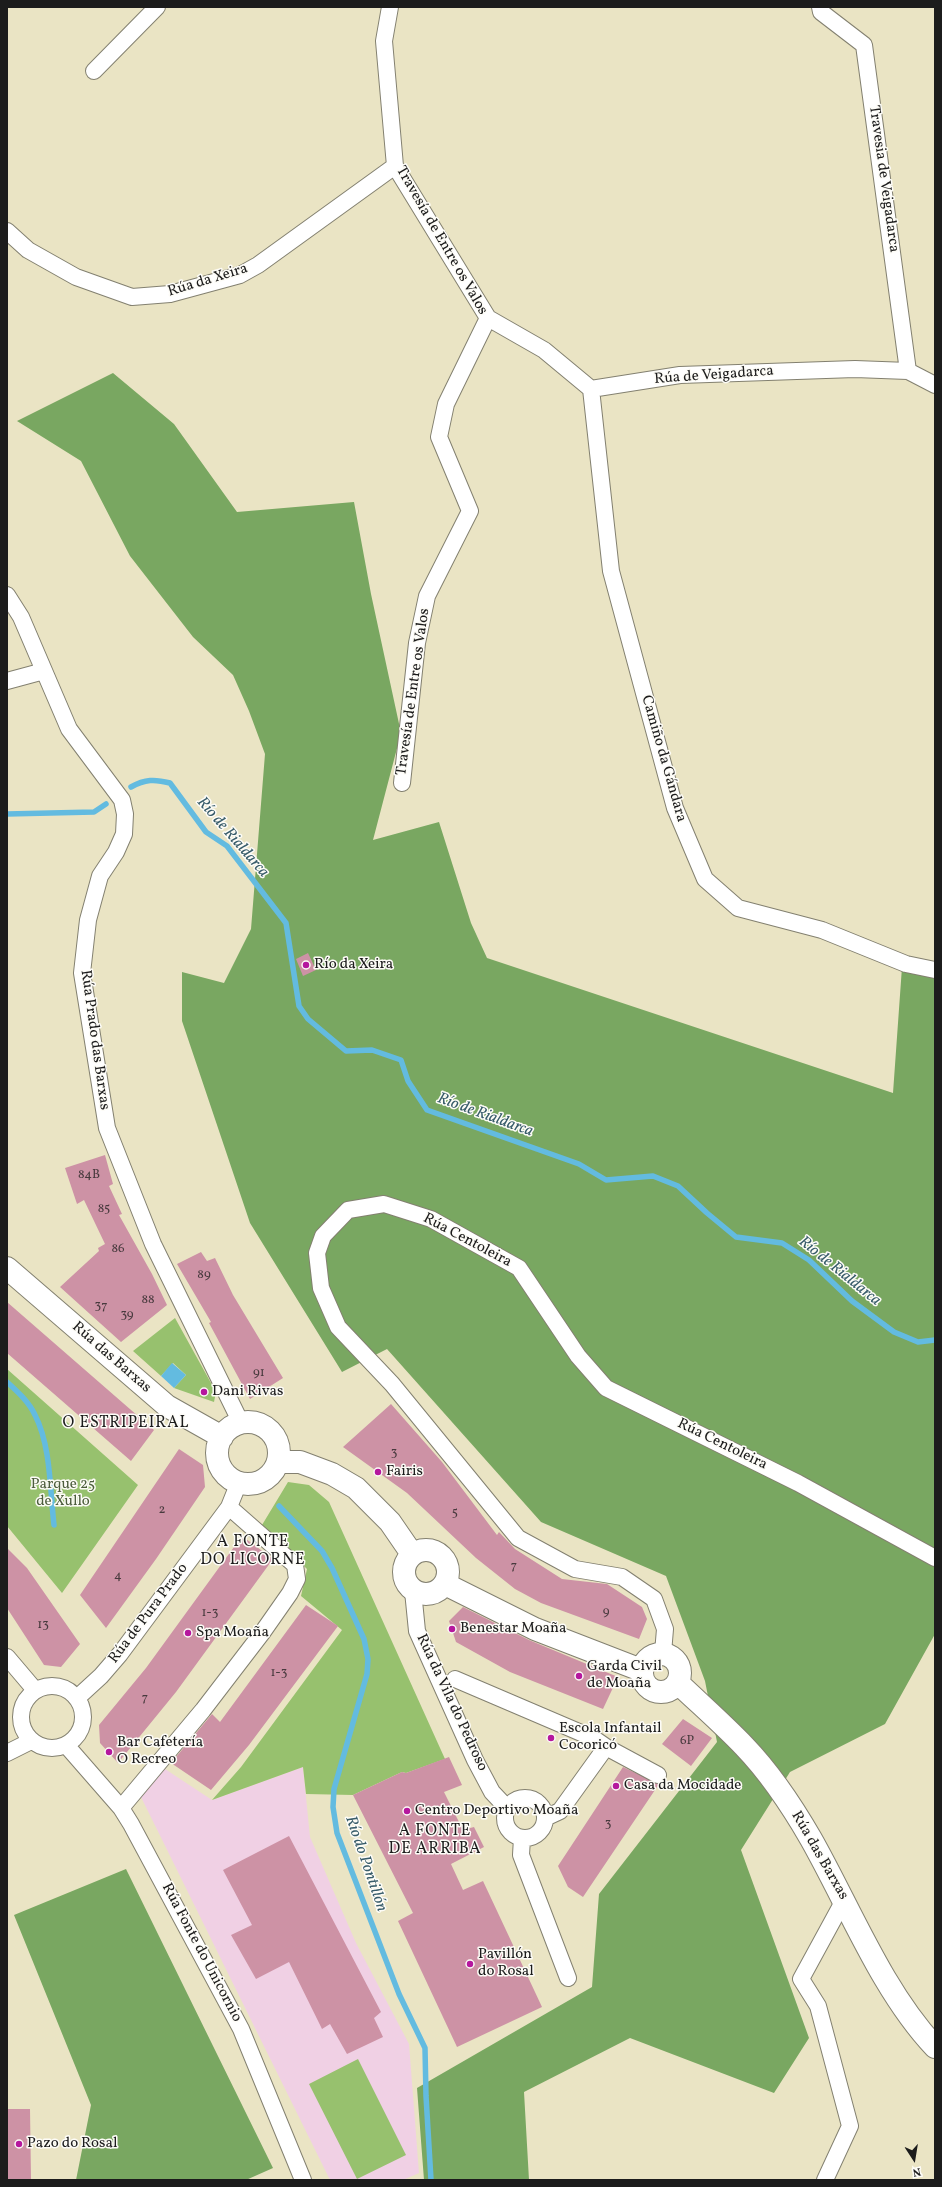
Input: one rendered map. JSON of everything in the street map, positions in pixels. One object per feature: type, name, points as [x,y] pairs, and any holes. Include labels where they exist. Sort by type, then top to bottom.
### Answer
[{"type":"street","points":[[94,71],[156,7]]},
{"type":"street","name":"Travesía de Entre os Valos","points":[[390,7],[384,41],[395,166],[488,318],[446,404],[439,437],[470,510],[427,596],[417,643],[402,784]]},
{"type":"street","name":"Travesia de Veigadarca","points":[[820,7],[821,12],[864,45],[908,371]]},
{"type":"street","name":"Rúa da Xeira","points":[[7,230],[28,250],[76,277],[132,297],[170,294],[240,275],[258,265],[395,166]]},
{"type":"street","points":[[488,318],[544,350],[591,389]]},
{"type":"street","name":"Rúa de Veigadarca","points":[[591,389],[680,375],[855,369],[908,371],[935,385]]},
{"type":"street","name":"Camiño da Gándara","points":[[591,389],[611,571],[675,808],[705,879],[738,908],[822,930],[906,964],[935,970]]},
{"type":"street","name":"Rúa Prado das Barxas","points":[[7,595],[21,617],[69,729],[122,800],[125,814],[124,834],[116,852],[100,876],[88,920],[82,974],[107,1128],[153,1244],[241,1423]]},
{"type":"street","points":[[7,681],[44,671]]},
{"type":"street","name":"Rúa Centoleira","points":[[663,1653],[665,1629],[654,1598],[622,1577],[575,1569],[518,1538],[392,1384],[338,1327],[321,1288],[317,1253],[323,1236],[348,1210],[384,1204],[431,1219],[519,1268],[578,1356],[606,1388],[798,1484],[935,1558]]},
{"type":"street","name":"Rúa das Barxas","points":[[7,1268],[167,1406],[191,1421],[222,1437]]},
{"type":"street","points":[[252,1422],[262,1425],[271,1432],[278,1446],[278,1462],[267,1478],[258,1482],[239,1482],[229,1477],[222,1469],[218,1453],[222,1437],[234,1426],[241,1423],[252,1422]]},
{"type":"street","points":[[278,1462],[300,1462],[332,1474],[356,1488],[390,1522],[412,1554]]},
{"type":"street","name":"Rúa de Pura Prado","points":[[77,1698],[101,1676],[120,1654],[229,1507],[239,1482]]},
{"type":"street","points":[[121,1808],[203,1710],[266,1627],[290,1593],[297,1580],[294,1565],[229,1507]]},
{"type":"street","points":[[425,1550],[438,1554],[447,1564],[447,1578],[444,1584],[434,1593],[420,1594],[413,1591],[408,1586],[403,1573],[407,1559],[412,1554],[425,1550]]},
{"type":"street","points":[[444,1584],[535,1629],[641,1670]]},
{"type":"street","name":"Rúa da Vila do Pedroso","points":[[413,1591],[417,1631],[475,1760],[492,1792],[508,1808]]},
{"type":"street","points":[[663,1653],[675,1659],[680,1670],[678,1683],[670,1691],[659,1693],[649,1689],[642,1680],[641,1670],[645,1660],[653,1655],[663,1653]]},
{"type":"street","points":[[7,1657],[35,1690]]},
{"type":"street","points":[[456,1679],[593,1738],[606,1747],[658,1775]]},
{"type":"street","name":"Rúa das Barxas","points":[[678,1683],[745,1746],[774,1780],[811,1838],[886,1979],[923,2035],[935,2047]]},
{"type":"street","points":[[53,1686],[62,1687],[77,1698],[81,1706],[82,1724],[79,1732],[66,1745],[47,1748],[31,1741],[21,1724],[20,1714],[22,1705],[35,1690],[53,1686]]},
{"type":"street","points":[[7,1753],[31,1741]]},
{"type":"street","name":"Rúa Fonte do Unicornio","points":[[66,1745],[121,1808],[241,2029],[303,2180]]},
{"type":"street","points":[[545,1818],[560,1811],[606,1747]]},
{"type":"street","points":[[530,1799],[541,1806],[545,1818],[544,1825],[536,1835],[522,1838],[516,1836],[508,1827],[506,1821],[508,1808],[517,1800],[530,1799]]},
{"type":"street","points":[[522,1838],[521,1854],[568,1978]]},
{"type":"street","points":[[825,2180],[850,2126],[818,2006],[801,1979],[844,1900]]},
{"type":"shaded area","points":[[162,1767],[212,1800],[303,1767],[310,1837],[356,1943],[409,2044],[419,2173],[403,2180],[330,2180],[140,1795]]},
{"type":"green space","points":[[113,373],[174,424],[237,512],[354,502],[371,594],[401,733],[373,840],[439,822],[471,923],[487,958],[893,1093],[902,967],[935,970],[935,1634],[885,1724],[790,1772],[741,1850],[809,2038],[774,2093],[630,2038],[524,2092],[529,2180],[424,2180],[417,2088],[592,1987],[599,1894],[717,1742],[705,1681],[666,1576],[541,1522],[387,1349],[342,1372],[250,1223],[182,1021],[182,972],[224,983],[251,929],[265,754],[249,711],[233,675],[193,637],[130,556],[81,461],[17,421]]},
{"type":"green space","points":[[175,1318],[216,1392],[214,1402],[174,1388],[186,1375],[173,1363],[161,1376],[133,1351]]},
{"type":"green space","name":"Parque 25 de Xullo","points":[[7,1369],[138,1485],[62,1593],[7,1526]]},
{"type":"green space","points":[[288,1482],[309,1485],[329,1502],[445,1759],[406,1773],[402,1772],[353,1795],[306,1794],[303,1767],[212,1800],[241,1767],[342,1630],[301,1596],[307,1569],[262,1525]]},
{"type":"green space","points":[[126,1869],[273,2168],[246,2180],[76,2180],[91,2105],[14,1915]]},
{"type":"green space","points":[[358,2059],[406,2155],[357,2179],[309,2084]]},
{"type":"water","points":[[172,1363],[186,1375],[174,1388],[161,1376]]},
{"type":"building","name":"Río da Xeira","points":[[308,953],[316,970],[303,976],[296,959]]},
{"type":"building","points":[[105,1155],[113,1184],[109,1186],[122,1214],[119,1215],[152,1274],[167,1305],[121,1342],[60,1287],[99,1251],[98,1248],[105,1244],[84,1200],[77,1204],[65,1168]]},
{"type":"building","points":[[201,1252],[207,1261],[215,1258],[233,1295],[283,1378],[250,1399],[209,1323],[211,1322],[177,1264]]},
{"type":"building","points":[[7,1302],[154,1430],[131,1461],[7,1353]]},
{"type":"building","points":[[391,1404],[442,1462],[497,1535],[499,1532],[515,1549],[562,1579],[607,1584],[642,1607],[647,1619],[639,1639],[541,1603],[515,1589],[476,1558],[407,1493],[343,1447]]},
{"type":"building","points":[[179,1449],[203,1465],[205,1487],[156,1559],[106,1628],[80,1595]]},
{"type":"building","points":[[242,1536],[273,1559],[176,1692],[118,1763],[100,1743],[99,1725],[146,1668]]},
{"type":"building","points":[[7,1548],[27,1568],[80,1644],[61,1667],[44,1665],[7,1608]]},
{"type":"building","points":[[306,1605],[338,1626],[249,1745],[211,1790],[171,1763],[212,1714],[220,1722]]},
{"type":"building","points":[[463,1607],[529,1640],[618,1677],[603,1709],[510,1672],[456,1642],[449,1621]]},
{"type":"building","points":[[683,1719],[712,1738],[691,1766],[662,1744]]},
{"type":"building","points":[[449,1757],[462,1785],[444,1792],[463,1830],[474,1827],[484,1847],[451,1864],[463,1890],[483,1881],[542,2007],[457,2047],[398,1921],[413,1913],[353,1795],[402,1772],[406,1773]]},
{"type":"building","points":[[623,1767],[659,1784],[583,1897],[568,1887],[558,1866]]},
{"type":"building","points":[[289,1836],[381,2012],[374,2018],[383,2037],[347,2054],[330,2024],[322,2029],[289,1962],[256,1979],[231,1935],[252,1925],[223,1870]]},
{"type":"building","name":"Pazo do Rosal","points":[[7,2109],[30,2109],[31,2180],[7,2180]]},
{"type":"waterway","name":"Río de Rialdarca","points":[[131,787],[141,782],[150,780],[170,783],[206,832],[227,846],[286,923],[299,1006],[308,1019],[346,1051],[372,1050],[401,1060],[408,1081],[427,1110],[579,1164],[606,1180],[653,1176],[678,1186],[736,1237],[782,1243],[809,1260],[852,1301],[894,1332],[918,1342],[935,1340]]},
{"type":"waterway","name":"Río de Rialdarca","points":[[7,814],[94,812],[106,804]]},
{"type":"waterway","points":[[7,1382],[30,1406],[40,1427],[47,1454],[54,1525]]},
{"type":"waterway","name":"Río do Pontillón","points":[[279,1506],[322,1551],[332,1568],[364,1639],[368,1659],[367,1674],[334,1789],[333,1807],[337,1833],[399,1994],[425,2048],[431,2180]]},
{"type":"place","name":"Río da Xeira","points":[[306,965]]},
{"type":"place","name":"Dani Rivas","points":[[204,1392]]},
{"type":"place","name":"Fairis","points":[[378,1472]]},
{"type":"place","name":"Benestar Moaña","points":[[452,1629]]},
{"type":"place","name":"Spa Moaña","points":[[188,1633]]},
{"type":"place","name":"Garda Civil de Moaña","points":[[579,1676]]},
{"type":"place","name":"Escola Infantail Cocoricó","points":[[551,1738]]},
{"type":"place","name":"Bar Cafetería O Recreo","points":[[109,1752]]},
{"type":"place","name":"Casa da Mocidade","points":[[616,1786]]},
{"type":"place","name":"Centro Deportivo Moaña","points":[[407,1811]]},
{"type":"place","name":"Pavillón do Rosal","points":[[470,1964]]},
{"type":"place","name":"Pazo do Rosal","points":[[19,2144]]},
{"type":"district","name":"O ESTRIPEIRAL","points":[[126,1424]]},
{"type":"district","name":"A FONTE DO LICORNE","points":[[253,1552]]},
{"type":"district","name":"A FONTE DE ARRIBA","points":[[435,1841]]}]
